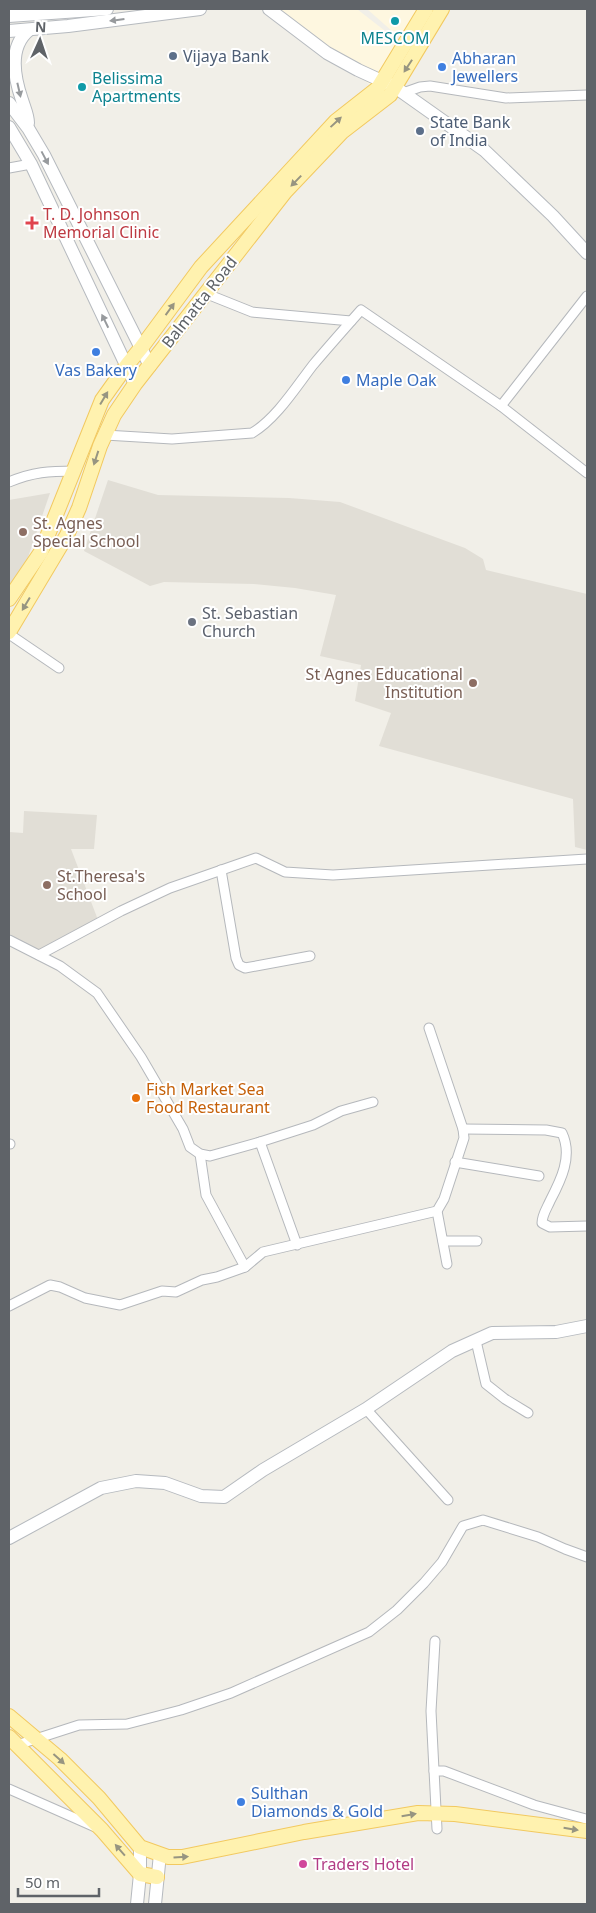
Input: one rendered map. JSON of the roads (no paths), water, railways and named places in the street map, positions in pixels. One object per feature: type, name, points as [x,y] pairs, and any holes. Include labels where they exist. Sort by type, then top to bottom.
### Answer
[{"type":"main road","points":[[9,599],[41,552],[102,400],[201,267],[336,121],[378,88],[393,87],[426,9]]},
{"type":"main road","name":"Balmatta Road","points":[[9,633],[67,535],[114,415],[135,384],[285,192],[342,132],[390,95],[393,87],[442,9]]},
{"type":"main road","points":[[9,1716],[60,1759],[99,1798],[140,1847],[168,1857],[182,1857],[304,1832],[418,1813],[437,1812],[546,1825],[586,1825]]},
{"type":"main road","points":[[13,1741],[102,1830],[140,1874],[157,1877]]},
{"type":"street","points":[[9,31],[29,30],[106,9]]},
{"type":"street","points":[[9,16],[200,9]]},
{"type":"street","points":[[269,9],[327,54],[393,87],[484,150],[553,216],[587,253]]},
{"type":"street","points":[[17,138],[28,128],[28,120],[21,98],[15,65],[17,43],[21,36],[29,30]]},
{"type":"street","points":[[393,87],[430,86],[506,98],[587,95]]},
{"type":"street","points":[[9,102],[28,128],[44,156],[150,366]]},
{"type":"street","points":[[9,127],[31,164],[135,384]]},
{"type":"street","points":[[9,168],[31,164]]},
{"type":"street","points":[[206,294],[252,312],[351,321]]},
{"type":"street","points":[[501,406],[587,296]]},
{"type":"street","points":[[105,435],[172,439],[252,433],[263,427],[272,417],[361,310],[501,406],[587,473]]},
{"type":"street","points":[[9,482],[28,474],[45,471],[75,471]]},
{"type":"street","points":[[9,633],[59,668]]},
{"type":"street","points":[[39,955],[170,888],[256,858],[285,872],[333,875],[587,858]]},
{"type":"street","points":[[221,870],[236,958],[239,965],[246,968],[310,956]]},
{"type":"street","points":[[9,940],[60,966],[97,992],[141,1057],[183,1129],[190,1147],[200,1154],[210,1156],[260,1142],[313,1125],[340,1111],[373,1102]]},
{"type":"street","points":[[429,1028],[464,1129],[464,1138],[444,1199],[437,1210],[447,1264]]},
{"type":"street","points":[[464,1129],[546,1130],[562,1133],[566,1158],[563,1174],[544,1214],[542,1223],[550,1227],[587,1226]]},
{"type":"street","points":[[260,1142],[297,1245]]},
{"type":"street","points":[[200,1154],[206,1195],[245,1267]]},
{"type":"street","points":[[455,1162],[539,1176]]},
{"type":"street","points":[[9,1306],[50,1286],[60,1287],[86,1298],[120,1304],[162,1291],[176,1292],[202,1280],[218,1277],[245,1267],[263,1252],[437,1210]]},
{"type":"street","points":[[443,1242],[477,1241]]},
{"type":"street","points":[[9,1538],[101,1488],[136,1481],[165,1484],[201,1496],[224,1497],[263,1470],[366,1409],[452,1350],[492,1333],[556,1332],[587,1326]]},
{"type":"street","points":[[476,1341],[486,1384],[505,1399],[528,1413]]},
{"type":"street","points":[[366,1409],[448,1500]]},
{"type":"street","points":[[13,1741],[35,1739],[79,1725],[127,1724],[181,1710],[231,1693],[369,1632],[397,1610],[424,1583],[442,1562],[463,1526],[483,1520],[538,1537],[587,1557]]},
{"type":"street","points":[[435,1641],[431,1711],[437,1828]]},
{"type":"street","points":[[434,1771],[444,1771],[586,1825]]},
{"type":"street","points":[[9,1789],[102,1830]]},
{"type":"street","points":[[137,1904],[140,1847]]},
{"type":"street","points":[[155,1904],[160,1854]]},
{"type":"place","name":"MESCOM","points":[[395,21]]},
{"type":"place","name":"Vijaya Bank","points":[[173,56]]},
{"type":"place","name":"Abharan Jewellers","points":[[442,67]]},
{"type":"place","name":"Belissima Apartments","points":[[82,87]]},
{"type":"place","name":"State Bank of India","points":[[420,131]]},
{"type":"place","name":"T. D. Johnson Memorial Clinic","points":[[32,223]]},
{"type":"place","name":"Vas Bakery","points":[[96,352]]},
{"type":"place","name":"Maple Oak","points":[[346,380]]},
{"type":"place","name":"St. Agnes Special School","points":[[23,532]]},
{"type":"place","name":"St. Sebastian Church","points":[[192,622]]},
{"type":"place","name":"St Agnes Educational Institution","points":[[473,683]]},
{"type":"place","name":"St.Theresa's School","points":[[47,885]]},
{"type":"place","name":"Fish Market Sea Food Restaurant","points":[[136,1098]]},
{"type":"place","name":"Sulthan Diamonds & Gold","points":[[241,1802]]},
{"type":"place","name":"Traders Hotel","points":[[303,1864]]}]
